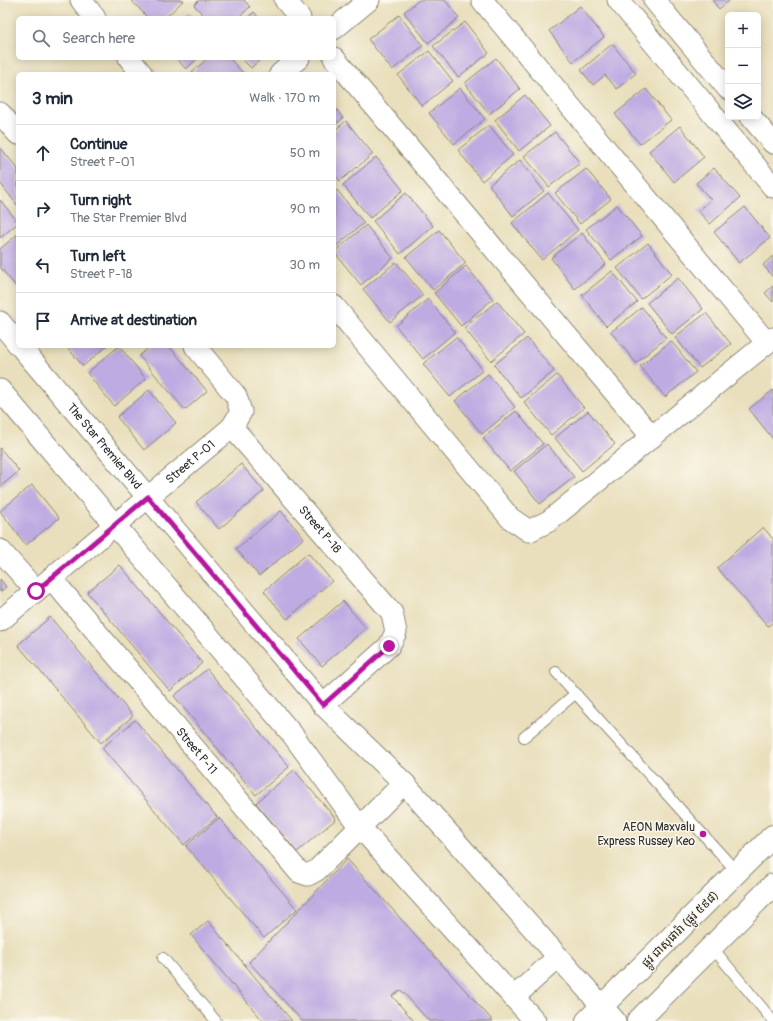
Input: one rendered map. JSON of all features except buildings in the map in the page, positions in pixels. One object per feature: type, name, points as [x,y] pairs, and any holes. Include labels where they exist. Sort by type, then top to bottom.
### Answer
[{"type":"main road","name":"ផ្លូវ ជាសុផារ៉ា (ផ្លូវ ៥៩៨)","points":[[601,1016],[773,836]]},
{"type":"main road","points":[[638,1021],[773,885]]},
{"type":"street","points":[[81,0],[94,16]]},
{"type":"street","points":[[285,0],[298,16]]},
{"type":"street","points":[[336,27],[369,0]]},
{"type":"street","points":[[336,308],[510,518],[529,531],[549,521],[770,341],[482,0]]},
{"type":"street","points":[[618,0],[773,187]]},
{"type":"street","points":[[654,0],[725,85]]},
{"type":"street","points":[[131,60],[140,72]]},
{"type":"street","points":[[282,72],[297,60]]},
{"type":"street","points":[[336,60],[652,437]]},
{"type":"street","points":[[0,113],[16,132]]},
{"type":"street","points":[[754,120],[773,143]]},
{"type":"street","points":[[0,322],[16,342]]},
{"type":"street","name":"The Star Premier Blvd","points":[[22,348],[323,705],[404,783],[558,957],[601,1016]]},
{"type":"street","points":[[197,348],[236,396],[241,412],[232,427]]},
{"type":"street","points":[[0,390],[292,734],[311,760],[355,831],[535,1021]]},
{"type":"street","name":"Street P-01","points":[[0,620],[232,427]]},
{"type":"street","name":"Street P-18","points":[[232,427],[392,613],[396,632],[389,646],[323,705]]},
{"type":"street","name":"Street P-11","points":[[0,550],[43,585],[299,872],[308,874],[317,870],[355,831]]},
{"type":"street","points":[[355,831],[404,783]]},
{"type":"street","points":[[514,998],[558,957]]},
{"type":"lane","points":[[556,672],[737,872]]},
{"type":"lane","points":[[524,737],[576,693]]},
{"type":"lane","points":[[712,947],[773,1021]]},
{"type":"lane","points":[[163,958],[216,1021]]},
{"type":"place","name":"AEON Maxvalu Express Russey Keo","points":[[703,834]]},
{"type":"route","points":[[36,591],[148,497],[323,705],[389,646]]}]
